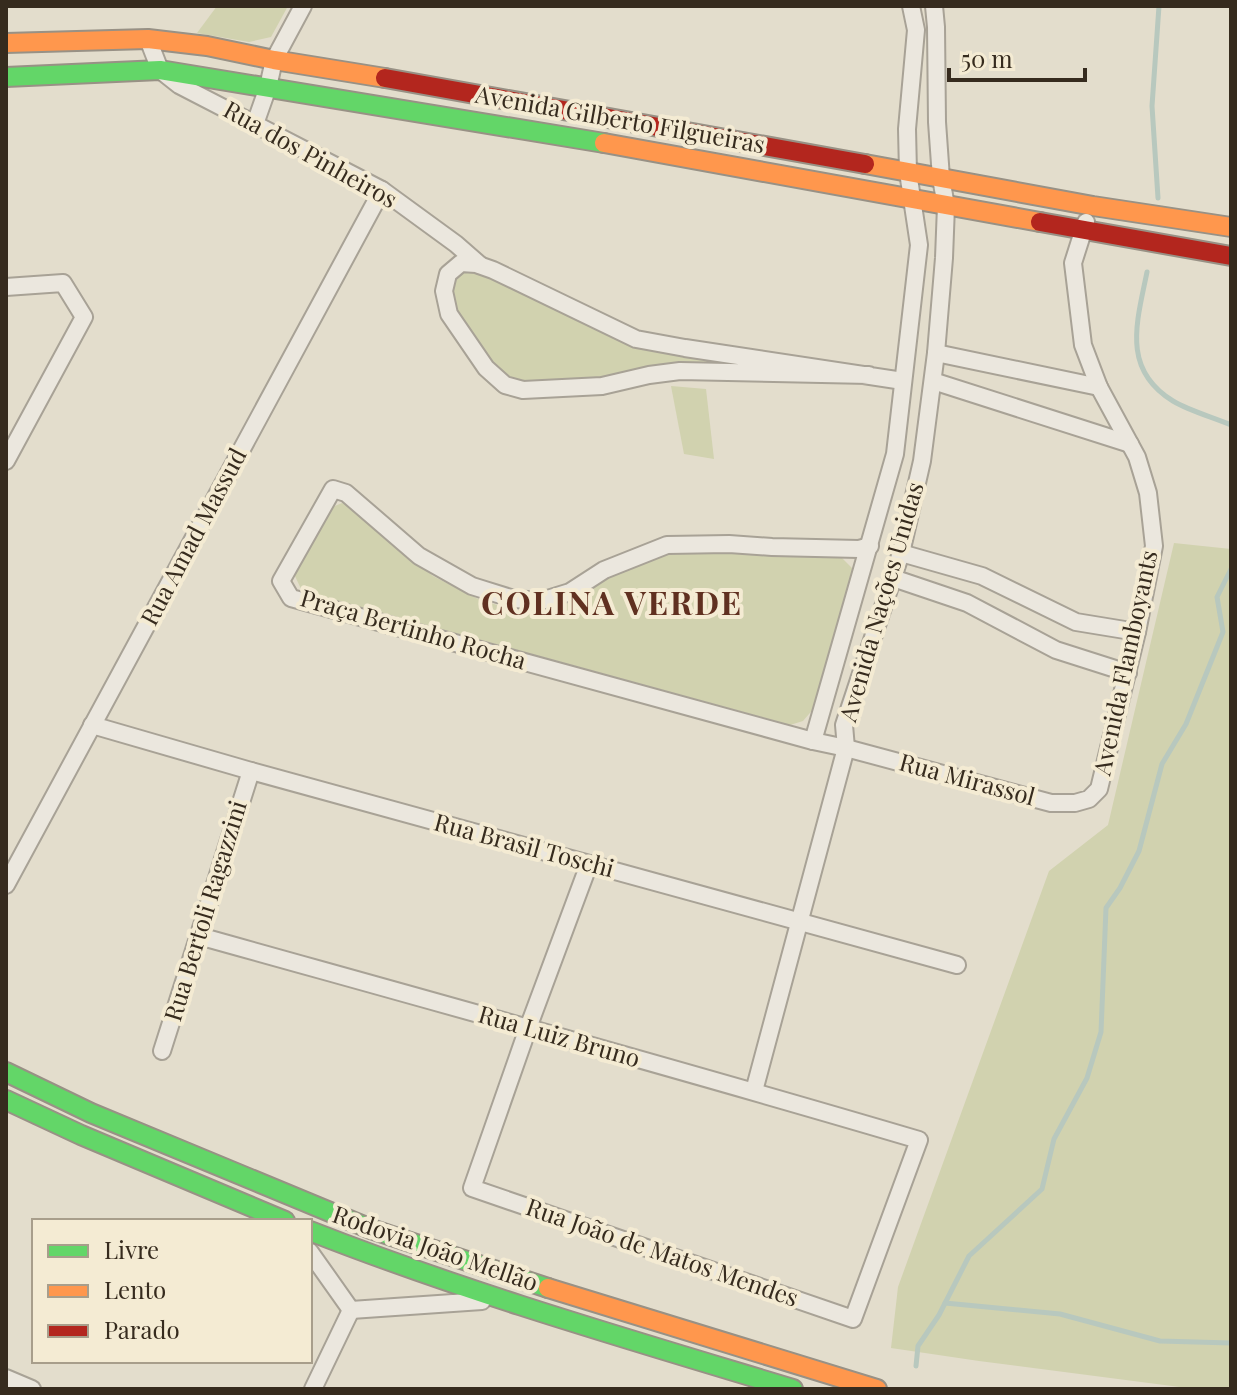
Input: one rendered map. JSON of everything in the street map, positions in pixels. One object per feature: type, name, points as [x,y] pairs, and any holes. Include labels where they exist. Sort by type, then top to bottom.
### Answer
[{"type":"main road","name":"Avenida Gilberto Filgueiras","points":[[6,43],[148,39],[207,46],[1093,206],[1231,227]]},
{"type":"main road","name":"Avenida Gilberto Filgueiras","points":[[6,77],[160,70],[631,148],[1231,256]]},
{"type":"main road","points":[[631,148],[636,122]]},
{"type":"main road","name":"Rodovia João Mellão","points":[[6,1072],[91,1113],[371,1229],[512,1277],[877,1389]]},
{"type":"main road","points":[[6,1100],[280,1219]]},
{"type":"main road","name":"Rodovia João Mellão","points":[[312,1232],[377,1259],[793,1389]]},
{"type":"street","points":[[255,124],[274,60],[303,6]]},
{"type":"street","name":"Avenida Nações Unidas","points":[[813,741],[895,454],[919,245],[908,172],[907,129],[916,30],[911,6]]},
{"type":"street","name":"Avenida Nações Unidas","points":[[754,1091],[846,748],[844,725],[901,553],[922,461],[936,353],[946,206],[937,122],[934,6]]},
{"type":"street","points":[[148,39],[160,70]]},
{"type":"street","name":"Rua dos Pinheiros","points":[[160,70],[179,85],[382,190],[482,267]]},
{"type":"street","name":"Rua Amad Massud","points":[[6,885],[382,190]]},
{"type":"street","name":"Avenida Flamboyants","points":[[1089,799],[1099,789],[1128,673],[1154,546],[1148,493],[1137,457],[1099,387],[1083,345],[1073,263],[1081,231],[1093,206]]},
{"type":"street","name":"Rua dos Pinheiros","points":[[869,375],[680,371],[602,386],[523,390],[505,385],[486,368],[449,314],[444,291],[448,274],[461,263],[482,267],[636,339],[685,348],[869,375],[903,381]]},
{"type":"street","points":[[6,287],[63,283],[84,317],[6,461]]},
{"type":"street","points":[[936,353],[1099,387]]},
{"type":"street","points":[[933,381],[1130,444]]},
{"type":"street","name":"Praça Bertinho Rocha","points":[[846,748],[291,598],[281,581],[333,489],[346,493],[419,556],[472,586],[514,599],[541,601],[570,592],[604,570],[667,545],[859,549],[870,546]]},
{"type":"street","points":[[901,553],[982,576],[1076,622],[1137,632]]},
{"type":"street","points":[[893,578],[967,603],[1056,650],[1128,673]]},
{"type":"street","name":"Rua Brasil Toschi","points":[[92,725],[957,965]]},
{"type":"street","name":"Rua Mirassol","points":[[846,748],[1051,803],[1075,803],[1089,799]]},
{"type":"street","name":"Rua Bertoli Ragazzini","points":[[162,1051],[251,771]]},
{"type":"street","points":[[528,1028],[589,864]]},
{"type":"street","name":"Rua Luiz Bruno","points":[[199,936],[919,1140],[853,1319]]},
{"type":"street","name":"Rua João de Matos Mendes","points":[[528,1028],[472,1188],[853,1319]]},
{"type":"street","points":[[312,1255],[351,1310]]},
{"type":"street","points":[[351,1310],[504,1300]]},
{"type":"street","points":[[313,1389],[351,1310]]},
{"type":"street","points":[[6,1378],[32,1389]]},
{"type":"green space","points":[[217,6],[288,6],[271,37],[249,42],[197,33]]},
{"type":"green space","points":[[462,268],[475,269],[635,344],[790,369],[524,386],[507,380],[490,364],[453,311],[449,291],[452,277]]},
{"type":"green space","points":[[671,386],[706,389],[714,459],[684,454]]},
{"type":"green space","points":[[342,503],[360,511],[433,576],[476,598],[512,610],[543,610],[574,599],[630,562],[671,552],[733,547],[792,555],[841,557],[855,571],[815,707],[803,721],[790,725],[302,591],[294,574],[330,508]]},
{"type":"green space","points":[[1174,543],[1231,549],[1231,1389],[1195,1389],[891,1348],[898,1287],[1049,871],[1108,825]]},
{"type":"waterway","points":[[1158,198],[1152,106],[1159,6]]},
{"type":"waterway","points":[[1147,272],[1137,326],[1139,359],[1146,374],[1173,401],[1231,425]]},
{"type":"waterway","points":[[916,1366],[918,1346],[939,1315],[969,1256],[1042,1189],[1054,1139],[1087,1078],[1101,1032],[1106,908],[1139,851],[1162,764],[1186,724],[1223,632],[1217,597],[1231,569]]},
{"type":"waterway","points":[[945,1303],[1060,1314],[1160,1341],[1231,1343]]},
{"type":"traffic: fast","points":[[6,77],[160,70],[604,143]]},
{"type":"traffic: fast","points":[[6,1072],[91,1113],[371,1229],[548,1288]]},
{"type":"traffic: fast","points":[[6,1100],[280,1219]]},
{"type":"traffic: fast","points":[[312,1232],[490,1295],[793,1389]]},
{"type":"traffic: slow","points":[[6,43],[148,39],[207,46],[385,78]]},
{"type":"traffic: slow","points":[[604,143],[1040,222]]},
{"type":"traffic: slow","points":[[865,164],[1093,206],[1231,227]]},
{"type":"traffic: slow","points":[[548,1288],[877,1389]]},
{"type":"traffic: jam","points":[[385,78],[865,164]]},
{"type":"traffic: jam","points":[[1040,222],[1231,256]]},
{"type":"district","name":"COLINA VERDE","points":[[612,604]]}]
